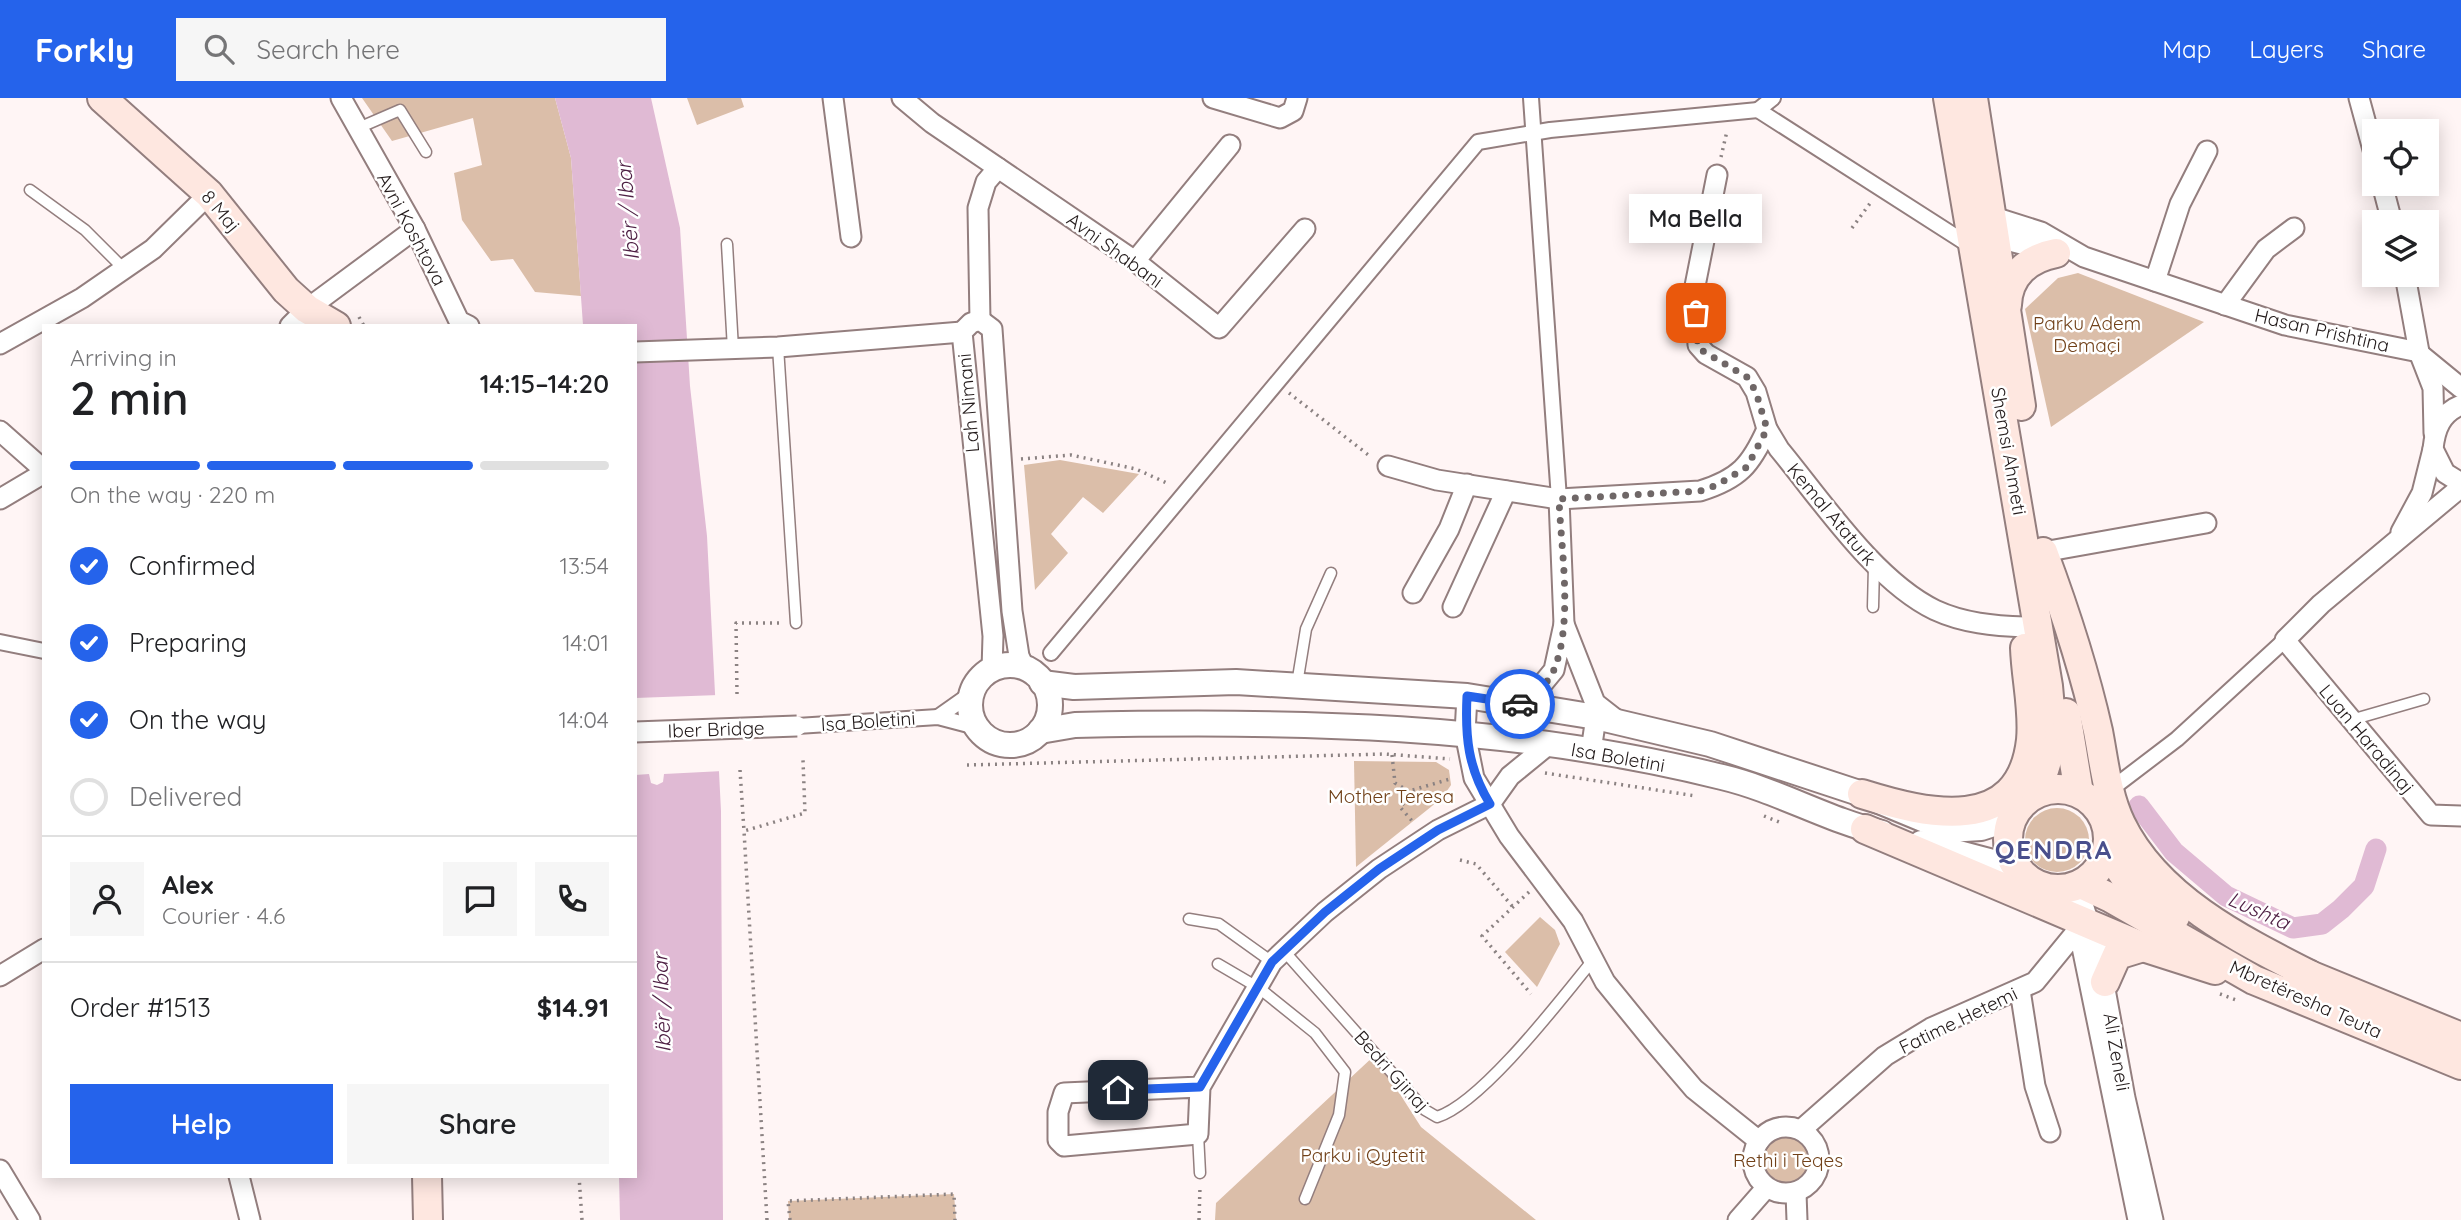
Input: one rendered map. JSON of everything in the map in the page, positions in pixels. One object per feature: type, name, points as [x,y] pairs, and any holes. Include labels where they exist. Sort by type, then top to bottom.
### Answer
[{"type":"main road","name":"8 Maj","points":[[102,98],[209,194],[286,290],[298,317],[328,324]]},
{"type":"main road","name":"Shemsi Ahmeti","points":[[1948,98],[1980,228],[2007,311],[2036,559],[2052,747],[2040,783],[2020,808]]},
{"type":"main road","name":"Shemsi Ahmeti","points":[[1973,98],[1980,228],[2079,793]]},
{"type":"main road","points":[[2007,311],[2011,285],[2023,267],[2049,243]]},
{"type":"main road","points":[[1862,794],[1909,809],[1959,814],[1987,806],[2011,789],[2025,764],[2031,740],[2025,626],[2036,559]]},
{"type":"main road","points":[[2036,559],[2074,637],[2110,790],[2121,824],[2136,848],[2178,895],[2250,944],[2310,975]]},
{"type":"main road","points":[[2061,789],[2079,793],[2093,803],[2103,816],[2108,833],[2107,850],[2093,875],[2074,887],[2040,887],[2016,868],[2009,852],[2007,835],[2020,808],[2044,790],[2061,789]]},
{"type":"main road","points":[[1865,829],[2080,925],[2143,947],[2247,991]]},
{"type":"main road","name":"Mbretëresha Teuta","points":[[2107,850],[2127,880],[2167,913],[2249,952],[2461,1037]]},
{"type":"main road","name":"Mbretëresha Teuta","points":[[2074,887],[2111,898],[2247,991],[2461,1065]]},
{"type":"main road","points":[[2105,982],[2117,955],[2143,947]]},
{"type":"main road","points":[[427,1178],[428,1220]]},
{"type":"street","name":"Avni Koshtova","points":[[341,98],[356,129],[415,229],[459,321],[465,324]]},
{"type":"street","points":[[833,98],[851,237]]},
{"type":"street","name":"Avni Shabani","points":[[902,98],[932,123],[1135,261],[1219,328],[1305,229]]},
{"type":"street","points":[[1213,98],[1280,118],[1293,111],[1297,98]]},
{"type":"street","points":[[1525,705],[1554,670],[1564,624],[1559,499],[1531,98]]},
{"type":"street","points":[[1051,653],[1478,142],[1535,132],[1758,110],[1773,98]]},
{"type":"street","points":[[2359,98],[2365,119]]},
{"type":"street","points":[[1758,110],[1881,189],[1980,228]]},
{"type":"street","points":[[1135,261],[1230,145]]},
{"type":"street","points":[[2155,281],[2180,204],[2207,150]]},
{"type":"street","points":[[979,320],[978,208],[986,181],[998,168]]},
{"type":"street","name":"Kemal Ataturk","points":[[1717,175],[1695,286],[1698,345],[1706,355],[1747,377],[1756,392],[1767,429],[1779,449],[1874,566],[1934,609],[1972,622],[2025,626]]},
{"type":"street","points":[[0,344],[44,321],[124,270],[153,249],[209,194]]},
{"type":"street","name":"Hasan Prishtina","points":[[1980,228],[2049,243],[2285,325],[2419,352]]},
{"type":"street","name":"Hasan Prishtina","points":[[2225,305],[2266,249],[2294,228]]},
{"type":"street","points":[[298,317],[415,229]]},
{"type":"street","points":[[2391,546],[2418,503],[2429,474],[2433,441],[2433,388],[2419,352],[2407,287]]},
{"type":"street","name":"Lah Nimani","points":[[992,670],[993,636],[962,332],[971,323],[979,320],[992,329],[1012,611],[1029,669]]},
{"type":"street","points":[[637,352],[778,347],[962,332]]},
{"type":"street","points":[[2419,352],[2461,388]]},
{"type":"street","points":[[2110,790],[2177,739],[2285,640],[2320,604],[2461,485],[2445,473],[2433,441],[2445,415],[2461,405]]},
{"type":"street","points":[[1388,466],[1437,480],[1559,499],[1700,491],[1717,485],[1747,467],[1767,429]]},
{"type":"street","points":[[0,431],[42,470]]},
{"type":"street","points":[[0,499],[42,473]]},
{"type":"street","points":[[1413,593],[1450,529],[1466,484]]},
{"type":"street","points":[[1453,607],[1487,539],[1506,491]]},
{"type":"street","points":[[2036,559],[2206,523]]},
{"type":"street","points":[[1564,624],[1595,702],[1607,719],[1591,751]]},
{"type":"street","name":"Luan Haradinaj","points":[[2285,640],[2431,815],[2461,816]]},
{"type":"street","points":[[0,642],[42,651]]},
{"type":"street","points":[[1009,665],[1029,669],[1049,707],[1040,731],[1025,741],[1007,745],[990,740],[976,727],[970,704],[979,679],[992,670],[1009,665]]},
{"type":"street","name":"Isa Boletini","points":[[1029,669],[1074,687],[1236,682],[1467,696],[1607,719],[1710,744],[1862,794],[1949,830],[1981,828],[2020,808]]},
{"type":"street","name":"Isa Boletini","points":[[938,717],[972,693]]},
{"type":"street","points":[[1467,696],[1465,733],[1474,778],[1508,836],[1573,921],[1605,982],[1694,1089],[1759,1141]]},
{"type":"street","name":"Isa Boletini","points":[[797,726],[938,717],[976,727]]},
{"type":"street","name":"Isa Boletini","points":[[1040,731],[1075,725],[1318,723],[1465,733],[1591,751],[1725,777],[1865,829],[2016,868]]},
{"type":"street","name":"Iber Bridge","points":[[637,732],[797,726]]},
{"type":"street","points":[[1200,1087],[1064,1093],[1056,1130],[1058,1140],[1064,1146],[1198,1134],[1200,1087],[1278,956],[1325,912],[1379,869],[1438,830],[1490,804],[1518,769],[1548,745]]},
{"type":"street","name":"Ali Zeneli","points":[[2074,887],[2090,983],[2137,1220]]},
{"type":"street","name":"Ali Zeneli","points":[[2080,925],[2105,982],[2125,1098],[2153,1220]]},
{"type":"street","name":"Fatime Hetemi","points":[[1801,1130],[1885,1056],[1931,1028],[2035,982],[2080,925]]},
{"type":"street","points":[[0,976],[42,950]]},
{"type":"street","points":[[2020,990],[2035,1086],[2050,1132]]},
{"type":"street","points":[[1783,1127],[1801,1130],[1817,1147],[1819,1169],[1806,1188],[1796,1193],[1775,1192],[1766,1188],[1759,1180],[1753,1161],[1759,1141],[1765,1134],[1783,1127]]},
{"type":"street","points":[[0,1170],[5,1190],[30,1220]]},
{"type":"street","points":[[240,1178],[250,1220]]},
{"type":"street","points":[[1738,1220],[1766,1188]]},
{"type":"street","points":[[1796,1193],[1797,1220]]},
{"type":"lane","points":[[356,129],[400,110],[426,152]]},
{"type":"lane","points":[[30,190],[85,230],[124,270]]},
{"type":"lane","points":[[727,244],[733,349]]},
{"type":"lane","points":[[778,347],[796,623]]},
{"type":"lane","points":[[1873,607],[1874,566]]},
{"type":"lane","points":[[1297,685],[1306,629],[1331,573]]},
{"type":"lane","points":[[2351,720],[2424,699]]},
{"type":"lane","points":[[1189,919],[1219,924],[1278,956]]},
{"type":"lane","name":"Bedri Gjinaj","points":[[1278,956],[1425,1110],[1437,1116],[1466,1099],[1531,1037],[1593,960]]},
{"type":"lane","points":[[1218,964],[1259,988],[1315,1033],[1345,1072],[1339,1115],[1305,1199]]},
{"type":"lane","points":[[1198,1134],[1200,1173]]},
{"type":"path","points":[[1717,175],[1731,113]]},
{"type":"path","points":[[1852,228],[1881,189]]},
{"type":"path","points":[[1276,384],[1371,457],[1388,466]]},
{"type":"path","points":[[1001,461],[1071,455],[1136,469],[1185,491]]},
{"type":"path","points":[[737,694],[736,623],[796,623]]},
{"type":"path","points":[[967,765],[1392,755],[1470,762]]},
{"type":"path","points":[[1392,755],[1395,783],[1406,792]]},
{"type":"path","points":[[744,831],[804,813],[803,760]]},
{"type":"path","points":[[1518,769],[1697,796]]},
{"type":"path","points":[[740,770],[767,1220]]},
{"type":"path","points":[[1406,792],[1450,779]]},
{"type":"path","points":[[1406,792],[1405,802],[1401,807],[1413,822]]},
{"type":"path","points":[[1761,815],[1785,824]]},
{"type":"path","points":[[1460,860],[1476,864],[1513,907]]},
{"type":"path","points":[[1531,994],[1482,936],[1543,880]]},
{"type":"path","points":[[2215,992],[2247,991]]},
{"type":"path","points":[[1199,1220],[1200,1173]]},
{"type":"path","points":[[579,1178],[582,1220]]},
{"type":"path","points":[[790,1220],[788,1201],[954,1194],[955,1220]]},
{"type":"green space","points":[[362,98],[555,98],[571,158],[581,296],[535,292],[513,259],[491,261],[462,220],[454,173],[482,165],[473,118],[392,141]]},
{"type":"green space","points":[[687,98],[741,98],[744,107],[697,125]]},
{"type":"green space","name":"Parku Adem Demaçi","points":[[2078,273],[2204,322],[2051,427],[2025,309],[2058,278]]},
{"type":"green space","points":[[1060,460],[1139,474],[1103,513],[1083,497],[1051,534],[1068,553],[1035,590],[1024,465]]},
{"type":"green space","name":"Mother Teresa","points":[[1354,761],[1436,762],[1449,770],[1451,785],[1442,798],[1356,867]]},
{"type":"green space","points":[[2057,808],[2069,810],[2080,817],[2087,828],[2087,852],[2080,863],[2069,870],[2057,872],[2045,870],[2034,863],[2027,852],[2025,840],[2027,828],[2034,817],[2045,810]]},
{"type":"green space","points":[[1540,917],[1555,930],[1560,944],[1537,987],[1505,952]]},
{"type":"green space","name":"Parku i Qytetit","points":[[1375,1055],[1421,1127],[1536,1220],[1215,1220],[1216,1203]]},
{"type":"green space","name":"Rethi i Teqes","points":[[1788,1136],[1805,1143],[1812,1160],[1805,1177],[1788,1184],[1771,1177],[1764,1160],[1771,1143]]},
{"type":"green space","points":[[954,1194],[956,1220],[789,1220],[788,1201]]},
{"type":"water","name":"Ibër / Ibar","points":[[555,98],[651,98],[680,228],[690,386],[707,536],[721,811],[723,1220],[620,1220],[619,1178],[637,1178],[637,324],[583,324],[571,158]]},
{"type":"pier","points":[[719,695],[723,771],[664,774],[663,782],[657,785],[651,783],[649,774],[637,775],[637,698]]},
{"type":"waterway","name":"Lushta","points":[[2139,806],[2174,852],[2226,896],[2293,928],[2322,924],[2341,909],[2364,886],[2376,849]]},
{"type":"way so far","points":[[1520,704],[1525,705],[1554,670],[1564,624],[1559,499],[1700,491],[1717,485],[1747,467],[1767,429],[1756,392],[1747,377],[1701,350],[1697,340],[1696,313]]},
{"type":"place","name":"Ma Bella","points":[[1696,313]]},
{"type":"district","name":"QENDRA","points":[[2054,849]]},
{"type":"route","points":[[1118,1090],[1200,1087],[1272,962],[1325,912],[1379,869],[1438,830],[1490,804],[1474,778],[1470,762],[1465,733],[1467,696],[1520,704]]}]
